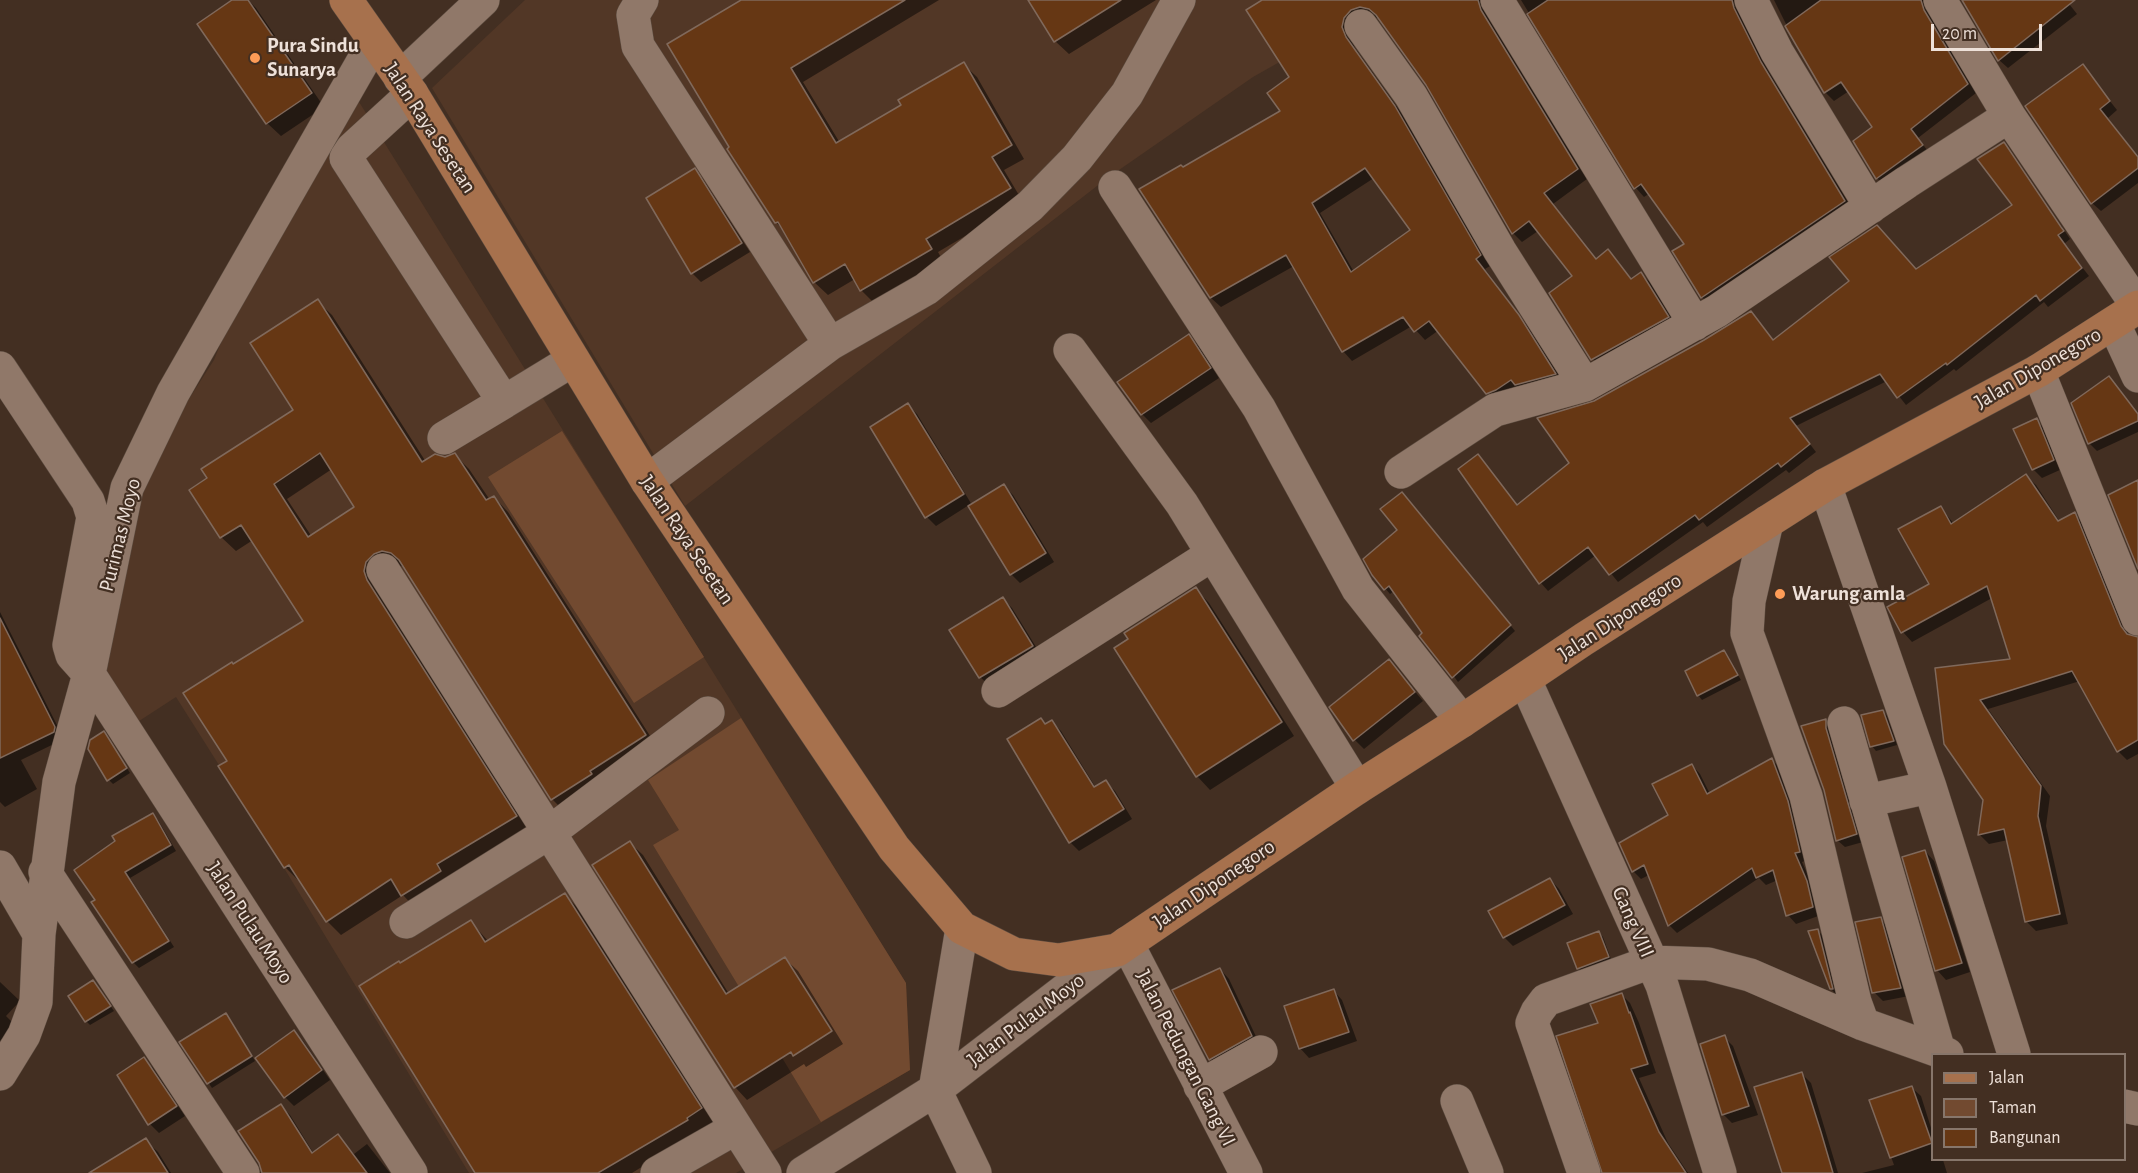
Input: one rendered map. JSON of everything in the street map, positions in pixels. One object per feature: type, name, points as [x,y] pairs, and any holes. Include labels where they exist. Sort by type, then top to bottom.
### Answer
[{"type":"main road","name":"Jalan Raya Sesetan","points":[[346,0],[406,86],[647,481],[894,848],[962,928],[1014,954],[1059,960],[1122,947]]},
{"type":"main road","name":"Jalan Diponegoro","points":[[1122,947],[1357,788],[1825,485],[2038,371],[2130,313]]},
{"type":"street","points":[[483,0],[406,86],[346,158],[504,402]]},
{"type":"street","points":[[642,0],[633,15],[638,46],[830,344]]},
{"type":"street","points":[[647,481],[830,344],[926,289],[1030,206],[1077,158],[1127,94],[1179,0]]},
{"type":"street","points":[[1497,0],[1695,324]]},
{"type":"street","points":[[1751,0],[1783,61],[1871,207]]},
{"type":"street","points":[[1940,0],[2008,116],[2130,313],[2138,376]]},
{"type":"street","points":[[1361,26],[1411,96],[1500,251],[1585,385]]},
{"type":"street","name":"Purimas Moyo","points":[[0,1074],[24,1035],[36,1002],[45,872],[59,782],[89,674],[127,488],[173,393],[374,42]]},
{"type":"street","points":[[1401,472],[1495,410],[1585,385],[1718,311],[2008,116]]},
{"type":"street","points":[[1115,187],[1259,408],[1359,589],[1462,721]]},
{"type":"street","points":[[1070,350],[1182,504],[1357,788]]},
{"type":"street","points":[[444,438],[573,360]]},
{"type":"street","name":"Jalan Pulau Moyo","points":[[0,368],[87,501],[93,517],[69,645],[72,655],[89,674],[411,1173]]},
{"type":"street","points":[[2038,371],[2138,619]]},
{"type":"street","points":[[1825,485],[1930,787],[2014,1053]]},
{"type":"street","points":[[1767,522],[1749,601],[1747,633],[1806,796],[1855,1002],[1863,1023]]},
{"type":"street","points":[[998,691],[1213,554]]},
{"type":"street","points":[[383,570],[765,1173]]},
{"type":"street","name":"Gang VIII","points":[[1525,680],[1662,986],[1720,1173]]},
{"type":"street","points":[[406,922],[550,832],[708,713]]},
{"type":"street","points":[[1844,723],[1943,1053]]},
{"type":"street","points":[[1866,801],[1930,787]]},
{"type":"street","points":[[0,867],[39,934]]},
{"type":"street","points":[[45,872],[243,1173]]},
{"type":"street","name":"Jalan Pulau Moyo","points":[[935,1090],[962,928]]},
{"type":"street","name":"Jalan Pulau Moyo","points":[[803,1173],[935,1090],[1122,947]]},
{"type":"street","name":"Jalan Pedungan Gang VI","points":[[1122,947],[1200,1086],[1245,1173]]},
{"type":"street","points":[[1584,1173],[1532,1023],[1546,1000],[1651,962],[1708,964],[1750,975],[1863,1023],[1943,1053]]},
{"type":"street","points":[[1200,1086],[1261,1052]]},
{"type":"street","points":[[935,1090],[975,1173]]},
{"type":"street","points":[[1457,1101],[1487,1173]]},
{"type":"street","points":[[657,1173],[736,1128]]},
{"type":"shaded area","points":[[525,0],[1341,0],[1354,20],[1253,77],[1106,179],[685,506],[432,88]]},
{"type":"shaded area","points":[[356,97],[906,983],[910,1070],[736,1173],[469,1173],[284,868],[176,697],[133,725],[98,665],[140,475],[214,360],[267,228]]},
{"type":"green space","points":[[562,431],[704,657],[634,703],[488,477]]},
{"type":"green space","points":[[741,718],[906,983],[910,1070],[821,1122],[653,845],[679,830],[648,780]]},
{"type":"building","name":"Pura Sindu Sunarya","points":[[232,0],[248,0],[312,93],[266,124],[197,24]]},
{"type":"building","points":[[741,0],[905,0],[791,68],[836,143],[901,105],[898,100],[964,62],[1012,145],[992,157],[1011,188],[926,239],[932,249],[860,291],[845,264],[813,283],[778,222],[775,223],[727,149],[729,147],[667,44]]},
{"type":"building","points":[[1028,0],[1121,0],[1054,42]]},
{"type":"building","points":[[1262,0],[1478,0],[1481,10],[1578,169],[1544,193],[1596,259],[1608,249],[1631,279],[1641,272],[1669,317],[1591,360],[1549,293],[1572,276],[1529,221],[1512,234],[1426,85],[1376,15],[1369,9],[1360,7],[1351,10],[1344,18],[1342,27],[1346,37],[1395,106],[1481,255],[1476,259],[1519,315],[1556,374],[1515,385],[1511,380],[1486,394],[1429,321],[1414,332],[1403,317],[1342,352],[1286,255],[1210,298],[1139,189],[1181,165],[1183,167],[1280,111],[1267,93],[1289,77],[1246,10]],"holes":[[[1365,168],[1410,230],[1351,272],[1312,203]]]},
{"type":"building","points":[[1548,0],[1732,0],[1761,62],[1845,201],[1701,298],[1672,251],[1684,244],[1641,184],[1634,189],[1527,14]]},
{"type":"building","points":[[1821,0],[1921,0],[1924,10],[1968,84],[1911,129],[1923,145],[1876,179],[1853,141],[1872,127],[1841,82],[1824,93],[1785,26]]},
{"type":"building","points":[[1962,0],[2075,0],[1998,61]]},
{"type":"building","points":[[2083,64],[2110,101],[2100,109],[2138,157],[2138,168],[2091,204],[2025,106]]},
{"type":"building","points":[[2004,142],[2064,231],[2058,235],[2082,268],[2040,301],[2036,295],[1947,365],[1946,363],[1897,398],[1880,374],[1790,418],[1810,444],[1781,467],[1778,463],[1699,520],[1695,515],[1609,575],[1588,547],[1539,584],[1458,469],[1478,454],[1517,505],[1569,463],[1537,418],[1594,401],[1751,311],[1773,340],[1849,281],[1829,257],[1877,225],[1916,269],[2012,205],[1977,159]]},
{"type":"building","points":[[695,168],[742,243],[691,274],[646,198]]},
{"type":"building","points":[[318,299],[422,462],[435,454],[445,457],[455,453],[486,500],[494,496],[646,735],[590,771],[592,774],[551,800],[399,560],[391,553],[382,551],[374,554],[366,562],[364,571],[367,580],[517,816],[437,864],[441,871],[401,896],[391,879],[326,922],[289,865],[284,868],[218,766],[227,761],[183,693],[303,621],[241,525],[220,538],[189,490],[207,478],[201,469],[293,410],[250,343]],"holes":[[[320,453],[354,507],[308,537],[274,484]]]},
{"type":"building","points":[[1189,334],[1211,368],[1141,415],[1117,382]]},
{"type":"building","points":[[2109,376],[2138,414],[2138,421],[2088,444],[2071,403]]},
{"type":"building","points":[[908,403],[964,494],[925,518],[870,427]]},
{"type":"building","points":[[2037,418],[2054,460],[2032,470],[2013,429]]},
{"type":"building","points":[[2026,474],[2058,521],[2075,512],[2121,626],[2127,634],[2138,637],[2138,740],[2117,752],[2072,671],[1980,700],[2041,786],[2038,816],[2060,914],[2025,922],[2004,829],[1978,835],[1983,800],[1944,744],[1935,668],[2010,659],[1987,586],[1901,633],[1887,607],[1929,584],[1898,529],[1941,506],[1951,524]]},
{"type":"building","points":[[2138,480],[2138,569],[2108,495]]},
{"type":"building","points":[[1004,484],[1046,553],[1010,575],[968,506]]},
{"type":"building","points":[[1402,492],[1511,625],[1452,678],[1419,636],[1422,633],[1389,586],[1384,590],[1363,559],[1397,530],[1380,509]]},
{"type":"building","points":[[1196,587],[1282,722],[1196,777],[1114,648],[1128,639],[1124,633]]},
{"type":"building","points":[[1003,597],[1033,646],[979,678],[949,630]]},
{"type":"building","points":[[0,618],[55,727],[54,732],[0,758]]},
{"type":"building","points":[[1724,650],[1738,675],[1697,696],[1685,671]]},
{"type":"building","points":[[1389,659],[1415,692],[1353,741],[1329,707]]},
{"type":"building","points":[[1883,710],[1894,741],[1870,747],[1861,715]]},
{"type":"building","points":[[1041,718],[1045,724],[1052,720],[1094,787],[1106,780],[1124,809],[1069,843],[1007,739]]},
{"type":"building","points":[[1826,719],[1826,728],[1857,834],[1836,841],[1824,790],[1801,726]]},
{"type":"building","points":[[104,731],[127,768],[107,781],[88,749],[90,740]]},
{"type":"building","points":[[1772,758],[1788,801],[1800,852],[1795,853],[1807,881],[1813,907],[1786,916],[1773,870],[1756,878],[1752,868],[1668,926],[1644,865],[1632,872],[1619,843],[1668,815],[1652,784],[1692,764],[1707,794]]},
{"type":"building","points":[[153,813],[171,845],[125,872],[169,941],[132,963],[91,902],[95,900],[74,870],[115,841],[112,836]]},
{"type":"building","points":[[630,841],[726,994],[785,957],[832,1031],[793,1056],[791,1052],[734,1088],[592,865]]},
{"type":"building","points":[[1925,850],[1962,963],[1935,971],[1902,857]]},
{"type":"building","points":[[1550,878],[1565,905],[1503,938],[1488,911]]},
{"type":"building","points":[[565,893],[702,1108],[687,1118],[688,1120],[598,1173],[475,1173],[359,986],[471,920],[485,942]]},
{"type":"building","points":[[1881,917],[1901,988],[1872,993],[1855,922]]},
{"type":"building","points":[[1818,929],[1833,989],[1830,989],[1808,931]]},
{"type":"building","points":[[1599,931],[1609,957],[1577,969],[1567,943]]},
{"type":"building","points":[[1220,968],[1252,1036],[1209,1060],[1172,990]]},
{"type":"building","points":[[93,980],[111,1006],[85,1022],[68,996]]},
{"type":"building","points":[[1334,989],[1349,1032],[1299,1049],[1284,1006]]},
{"type":"building","points":[[1622,993],[1648,1064],[1631,1069],[1659,1132],[1686,1173],[1602,1173],[1556,1036],[1598,1023],[1590,1004]]},
{"type":"building","points":[[226,1013],[252,1056],[207,1084],[179,1042]]},
{"type":"building","points":[[294,1030],[322,1070],[284,1098],[255,1058]]},
{"type":"building","points":[[1725,1035],[1749,1106],[1722,1115],[1700,1044]]},
{"type":"building","points":[[144,1057],[177,1106],[148,1125],[117,1075]]},
{"type":"building","points":[[1802,1072],[1833,1173],[1782,1173],[1754,1087]]},
{"type":"building","points":[[1912,1086],[1931,1143],[1890,1158],[1869,1100]]},
{"type":"building","points":[[281,1104],[312,1153],[338,1134],[367,1173],[262,1173],[259,1163],[238,1131]]},
{"type":"building","points":[[146,1138],[168,1173],[89,1173]]},
{"type":"place","name":"Pura Sindu Sunarya","points":[[255,58]]},
{"type":"place","name":"Warung amla","points":[[1780,594]]}]
